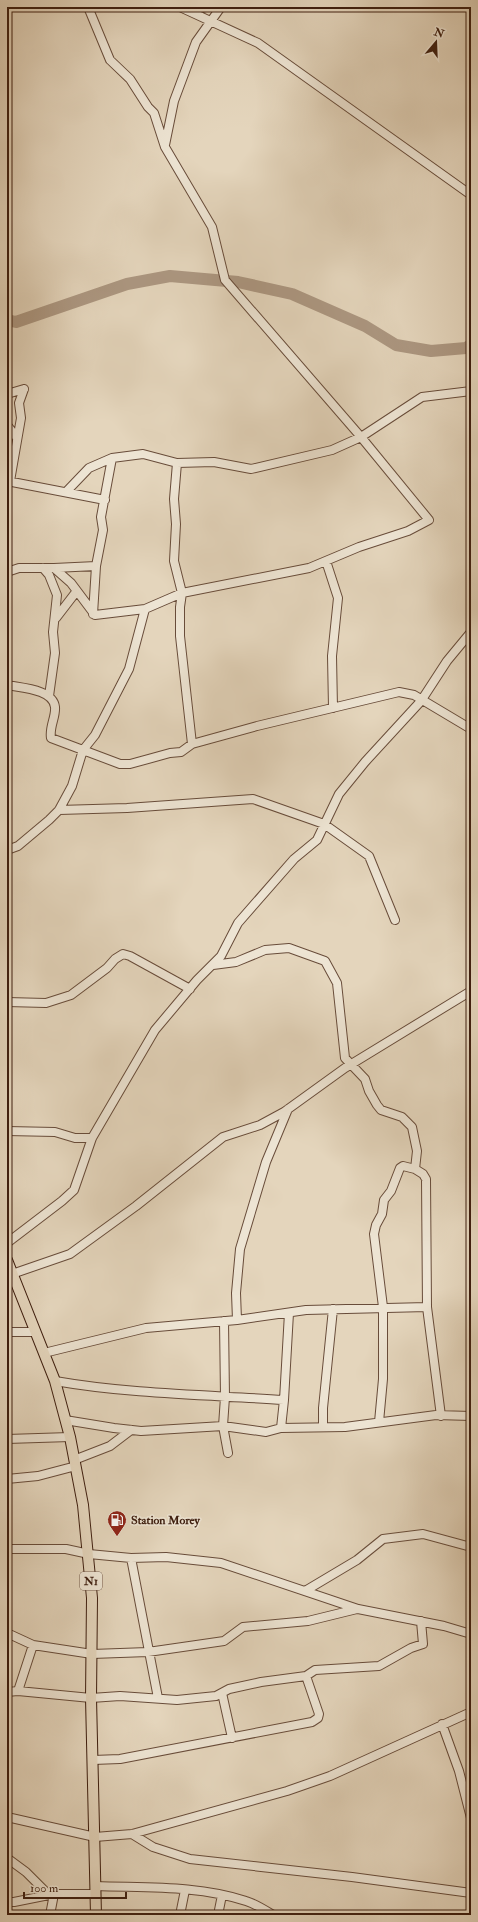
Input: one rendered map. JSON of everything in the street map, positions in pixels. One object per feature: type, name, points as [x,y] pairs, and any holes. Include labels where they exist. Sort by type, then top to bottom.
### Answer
[{"type":"main road","name":"N1","points":[[7,1260],[10,1273],[55,1380],[75,1463],[89,1554],[92,1598],[91,1698],[96,1915]]},
{"type":"street","points":[[54,568],[95,615],[145,609],[182,593],[309,568],[359,547],[408,532],[429,520],[361,437],[225,280],[212,227],[165,147],[154,113],[148,107],[130,79],[110,60],[88,7]]},
{"type":"street","points":[[180,7],[258,43],[471,195]]},
{"type":"street","points":[[192,12],[205,7]]},
{"type":"street","points":[[165,147],[174,101],[196,42],[221,7]]},
{"type":"street","points":[[7,394],[24,389],[19,403],[21,418],[9,481],[105,500]]},
{"type":"street","points":[[66,492],[89,468],[112,458],[143,454],[177,463],[214,462],[251,469],[332,450],[361,437],[422,397],[471,391]]},
{"type":"street","points":[[7,424],[17,438]]},
{"type":"street","points":[[93,614],[96,566],[103,530],[102,517],[112,458]]},
{"type":"street","points":[[177,463],[174,499],[176,524],[174,561],[182,593],[180,607],[180,636],[192,744]]},
{"type":"street","points":[[326,561],[338,598],[332,656],[333,708]]},
{"type":"street","points":[[7,572],[19,568],[96,566]]},
{"type":"street","points":[[43,568],[49,575],[57,595],[53,632],[55,653],[49,696],[55,708],[50,729],[51,738],[124,764],[181,752],[192,744],[257,726],[399,692],[414,695],[421,701],[471,729]]},
{"type":"street","points":[[54,620],[76,592]]},
{"type":"street","points":[[7,850],[18,846],[59,810],[72,786],[83,750],[95,735],[129,669],[145,609]]},
{"type":"street","points":[[7,1243],[74,1190],[92,1138],[155,1030],[221,956],[238,923],[294,860],[317,840],[339,794],[365,762],[421,701],[447,661],[471,632]]},
{"type":"street","points":[[7,685],[49,696]]},
{"type":"street","points":[[59,810],[127,808],[253,799],[324,824],[369,856],[395,920]]},
{"type":"street","points":[[213,965],[236,962],[265,950],[289,948],[325,961],[337,983],[345,1058],[365,1079],[369,1091],[377,1105],[382,1110],[402,1117],[412,1127],[417,1151],[415,1169]]},
{"type":"street","points":[[7,1002],[46,1004],[70,994],[107,968],[123,954],[130,956],[190,989]]},
{"type":"street","points":[[10,1273],[70,1254],[136,1206],[224,1137],[260,1124],[288,1108],[351,1064],[471,991]]},
{"type":"street","points":[[237,1320],[236,1293],[240,1249],[266,1162],[288,1108]]},
{"type":"street","points":[[7,1131],[56,1132],[75,1138],[92,1138]]},
{"type":"street","points":[[379,1422],[383,1379],[383,1307],[374,1234],[376,1225],[382,1214],[384,1200],[391,1191],[400,1168],[403,1166],[415,1169],[423,1174],[426,1179],[427,1307],[441,1416]]},
{"type":"street","points":[[44,1353],[146,1328],[237,1320],[306,1310],[427,1307]]},
{"type":"street","points":[[323,1427],[323,1408],[332,1309]]},
{"type":"street","points":[[281,1428],[289,1313]]},
{"type":"street","points":[[224,1321],[225,1396],[223,1426],[228,1452]]},
{"type":"street","points":[[7,1332],[35,1332]]},
{"type":"street","points":[[55,1380],[107,1388],[284,1400]]},
{"type":"street","points":[[65,1420],[141,1431],[223,1426],[266,1432],[281,1428],[345,1427],[441,1416],[471,1416]]},
{"type":"street","points":[[7,1479],[38,1476],[75,1463],[110,1446],[131,1430]]},
{"type":"street","points":[[7,1439],[70,1438]]},
{"type":"street","points":[[305,1591],[357,1560],[382,1539],[423,1534],[471,1547]]},
{"type":"street","points":[[7,1549],[66,1549],[89,1554],[131,1558],[166,1557],[221,1563],[358,1609],[421,1621],[471,1634]]},
{"type":"street","points":[[131,1558],[158,1698]]},
{"type":"street","points":[[7,1633],[33,1645],[92,1654],[148,1652],[224,1641],[243,1627],[308,1621],[358,1609]]},
{"type":"street","points":[[7,1692],[18,1691],[91,1698],[120,1696],[178,1700],[216,1696],[229,1689],[261,1682],[306,1676],[315,1670],[379,1666],[411,1648],[423,1644],[421,1621]]},
{"type":"street","points":[[18,1691],[33,1645]]},
{"type":"street","points":[[93,1760],[120,1760],[312,1722],[318,1718],[320,1714],[306,1676]]},
{"type":"street","points":[[222,1693],[232,1738]]},
{"type":"street","points":[[7,1817],[95,1837],[132,1834],[288,1791],[330,1776],[471,1712]]},
{"type":"street","points":[[442,1724],[458,1771],[471,1818]]},
{"type":"street","points":[[132,1834],[153,1847],[190,1859],[352,1877],[471,1893]]},
{"type":"street","points":[[7,1858],[26,1872],[51,1895]]},
{"type":"street","points":[[7,1902],[96,1890],[185,1890],[222,1895],[247,1901],[261,1912],[273,1915]]},
{"type":"street","points":[[180,1915],[185,1890]]},
{"type":"street","points":[[50,1915],[51,1895]]},
{"type":"street","points":[[218,1915],[222,1895]]},
{"type":"waterway","points":[[7,320],[16,322],[127,284],[170,276],[238,282],[292,294],[365,326],[396,345],[431,351],[466,348],[471,345]]},
{"type":"place","name":"Station Morey","points":[[117,1537]]}]
